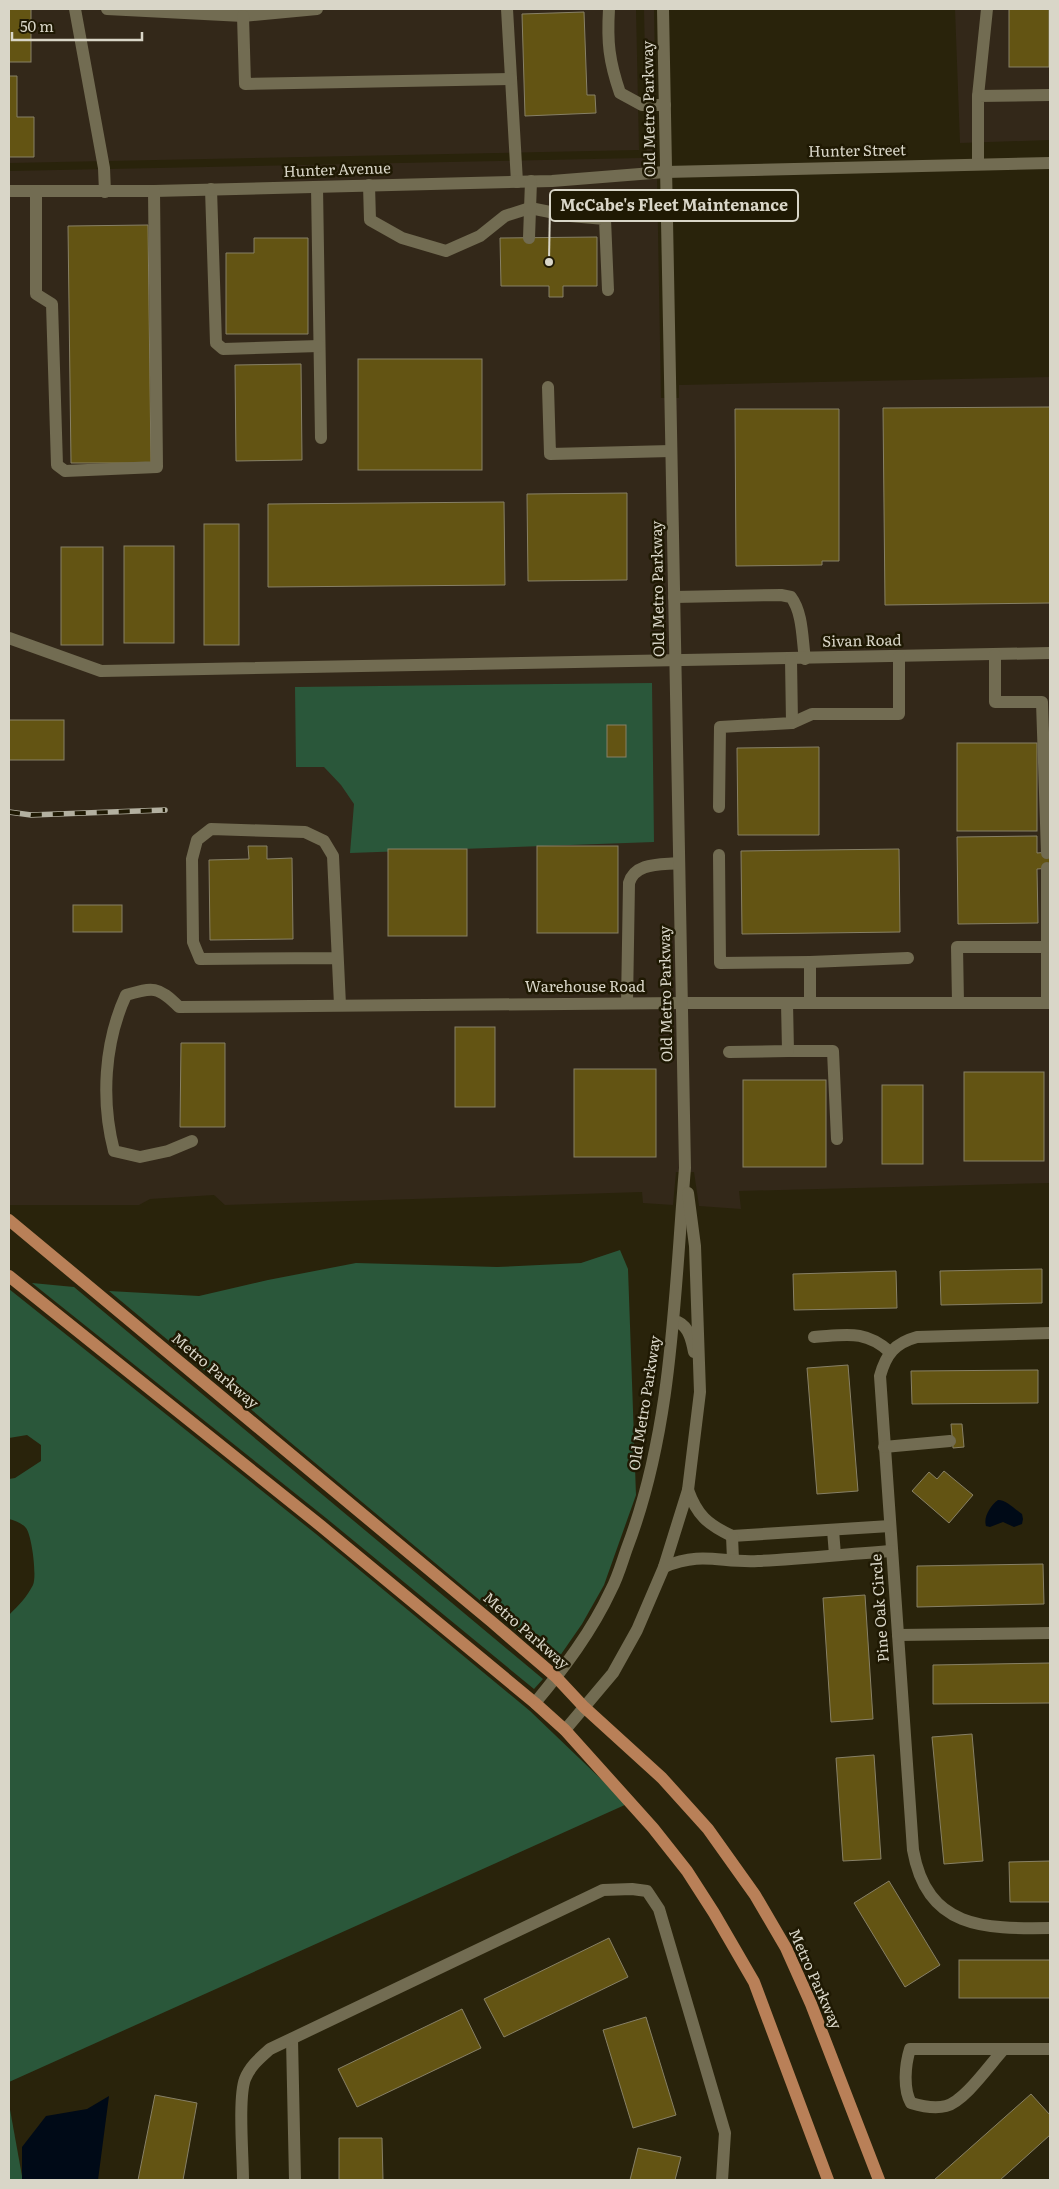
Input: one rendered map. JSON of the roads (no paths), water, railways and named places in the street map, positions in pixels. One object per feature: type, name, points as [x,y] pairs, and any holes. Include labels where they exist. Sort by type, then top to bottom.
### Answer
[{"type":"main road","name":"Metro Parkway","points":[[9,1220],[556,1677],[584,1707],[662,1778],[708,1830],[755,1895],[786,1948],[808,1996],[873,2160],[879,2180]]},
{"type":"main road","points":[[9,1276],[321,1526],[565,1730],[653,1828],[687,1871],[714,1913],[754,1982],[828,2180]]},
{"type":"street","points":[[75,9],[104,168],[105,192]]},
{"type":"street","points":[[107,9],[243,16],[317,9]]},
{"type":"street","points":[[507,9],[517,182]]},
{"type":"street","points":[[609,9],[610,65],[620,93],[642,105],[665,105]]},
{"type":"street","name":"Old Metro Parkway","points":[[535,1703],[589,1630],[612,1589],[638,1520],[650,1478],[662,1422],[673,1324],[685,1168],[664,9]]},
{"type":"street","points":[[978,164],[978,96],[987,9]]},
{"type":"street","points":[[243,16],[245,84],[511,79]]},
{"type":"street","points":[[978,96],[1050,95]]},
{"type":"street","name":"Hunter Street","points":[[666,172],[1050,162]]},
{"type":"street","name":"Hunter Avenue","points":[[9,192],[211,190],[517,182],[623,177],[666,172]]},
{"type":"street","points":[[528,238],[531,181]]},
{"type":"street","points":[[369,185],[370,220],[402,238],[446,251],[480,236],[505,216],[530,208],[570,216],[605,219],[608,290]]},
{"type":"street","points":[[317,187],[321,438]]},
{"type":"street","points":[[211,190],[216,343],[223,349],[319,346]]},
{"type":"street","points":[[36,192],[36,294],[52,304],[57,465],[65,471],[157,468],[154,191]]},
{"type":"street","points":[[548,386],[550,454],[671,451]]},
{"type":"street","points":[[674,598],[781,595],[791,597],[799,617],[805,658]]},
{"type":"street","name":"Sivan Road","points":[[9,638],[101,671],[1050,653]]},
{"type":"street","points":[[995,654],[995,702],[1042,702],[1047,852]]},
{"type":"street","points":[[719,807],[720,726],[792,723],[812,714],[899,714],[899,656]]},
{"type":"street","points":[[791,659],[792,723]]},
{"type":"street","points":[[338,958],[200,959],[192,942],[192,859],[197,840],[211,829],[306,832],[324,841],[333,856],[338,958],[340,1005]]},
{"type":"street","points":[[719,855],[720,963],[908,958]]},
{"type":"street","points":[[627,1003],[629,884],[632,875],[644,866],[679,862]]},
{"type":"street","points":[[1047,868],[1049,1003]]},
{"type":"street","points":[[958,1003],[958,947],[1047,947]]},
{"type":"street","points":[[810,962],[810,1003]]},
{"type":"street","name":"Warehouse Road","points":[[192,1141],[168,1151],[140,1157],[114,1151],[108,1127],[106,1098],[109,1053],[117,1015],[126,995],[150,988],[167,994],[179,1007],[682,1002],[1049,1003]]},
{"type":"street","points":[[787,1003],[788,1051]]},
{"type":"street","points":[[730,1052],[833,1051],[837,1139]]},
{"type":"street","name":"Old Metro Parkway","points":[[565,1730],[615,1670],[637,1630],[664,1568],[688,1490],[700,1382],[695,1246],[685,1168]]},
{"type":"street","points":[[673,1324],[678,1322],[682,1324],[691,1339],[700,1382]]},
{"type":"street","points":[[814,1337],[858,1334],[876,1340],[890,1352],[905,1340],[917,1337],[1050,1333]]},
{"type":"street","name":"Pine Oak Circle","points":[[890,1352],[883,1363],[880,1376],[884,1447],[913,1850],[920,1879],[930,1894],[940,1904],[964,1921],[994,1928],[1050,1928]]},
{"type":"street","points":[[884,1447],[950,1441]]},
{"type":"street","points":[[688,1490],[695,1508],[702,1517],[732,1536],[890,1526]]},
{"type":"street","points":[[833,1530],[835,1555]]},
{"type":"street","points":[[732,1536],[733,1560]]},
{"type":"street","points":[[664,1568],[680,1561],[700,1557],[756,1561],[892,1551]]},
{"type":"street","points":[[898,1635],[1050,1633]]},
{"type":"street","points":[[243,2180],[242,2099],[245,2080],[255,2062],[270,2049],[603,1890],[632,1888],[647,1891],[658,1909],[725,2133],[722,2180]]},
{"type":"street","points":[[292,2039],[295,2180]]},
{"type":"street","points":[[1004,2049],[960,2098],[946,2106],[921,2106],[911,2103],[907,2095],[907,2059],[910,2049],[1004,2049],[1050,2049]]},
{"type":"railway","points":[[9,812],[31,815],[165,810]]},
{"type":"place","name":"McCabe's Fleet Maintenance","points":[[549,262]]}]
